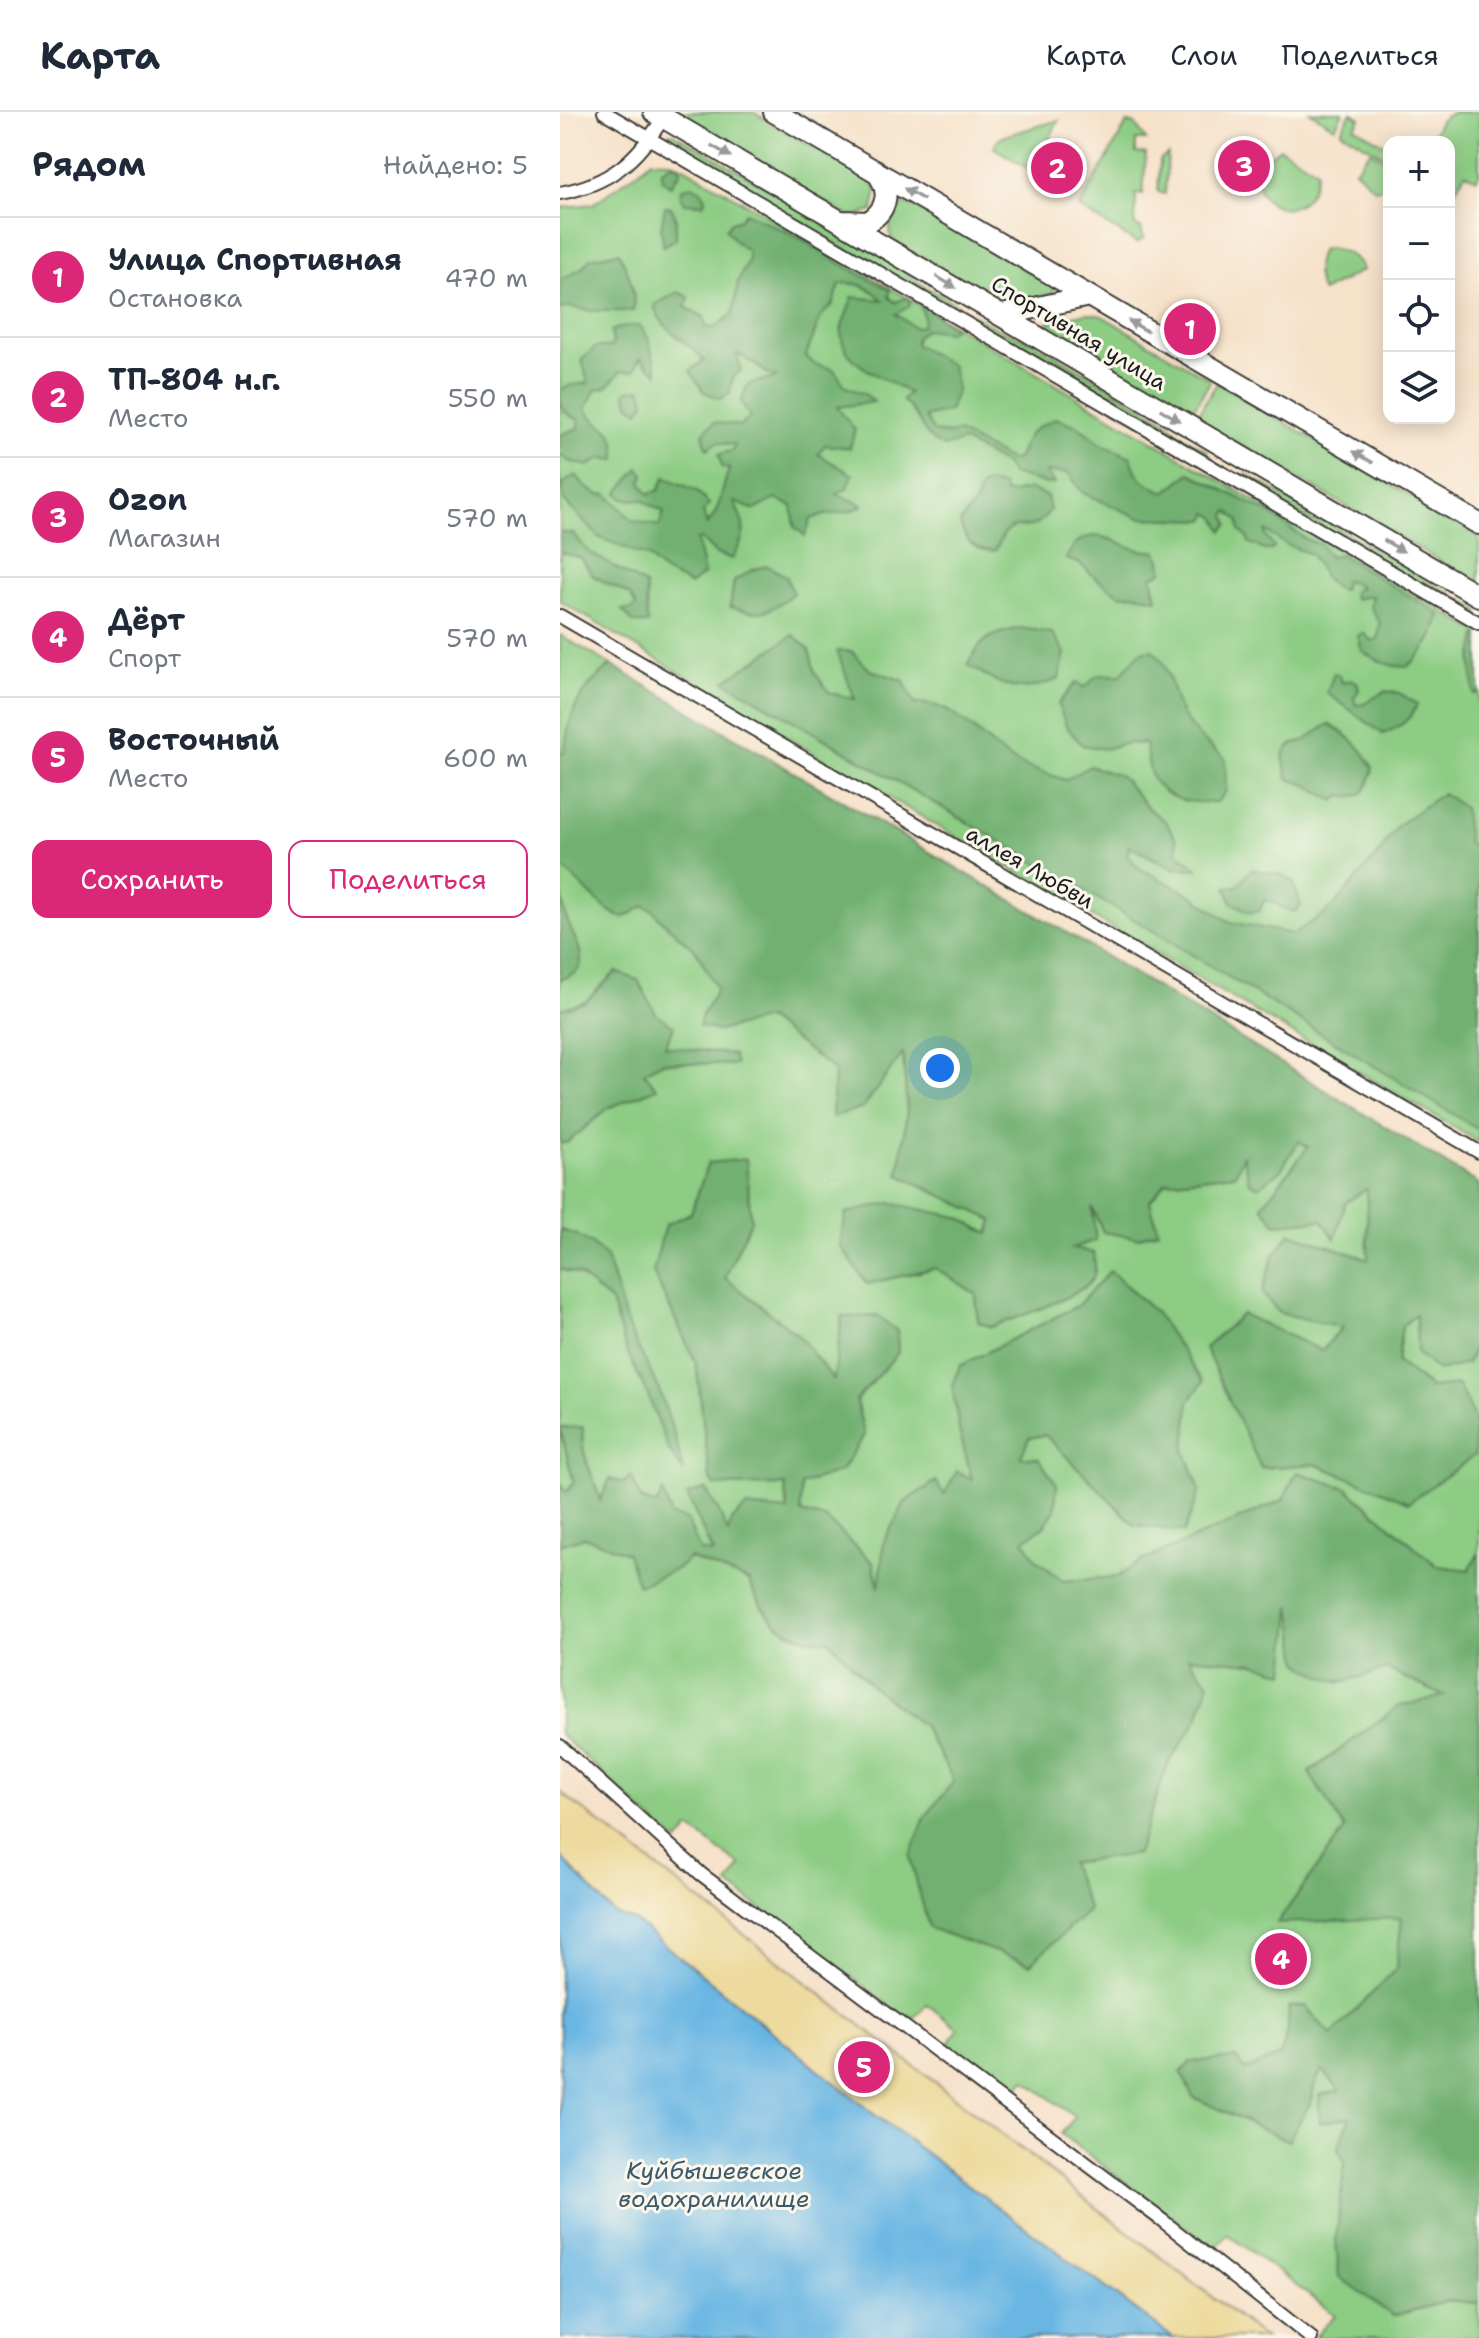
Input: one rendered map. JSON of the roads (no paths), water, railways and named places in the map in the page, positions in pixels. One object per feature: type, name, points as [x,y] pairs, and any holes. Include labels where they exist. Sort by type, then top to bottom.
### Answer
[{"type":"main road","name":"Спортивная улица","points":[[774,112],[1479,524]]},
{"type":"main road","name":"Спортивная улица","points":[[659,115],[1479,596]]},
{"type":"main road","points":[[842,221],[868,222],[882,209],[886,191],[883,180],[875,170]]},
{"type":"main road","points":[[1002,315],[1089,296]]},
{"type":"street","points":[[604,112],[1479,623]]},
{"type":"street","points":[[560,193],[583,189],[602,181],[623,166],[650,139],[659,115]]},
{"type":"street","name":"аллея Любви","points":[[560,616],[1479,1152]]},
{"type":"street","points":[[560,1746],[701,1874],[1150,2211],[1311,2338]]},
{"type":"water","name":"Куйбышевское водохранилище","points":[[560,1856],[614,1914],[634,1921],[650,1933],[871,2112],[1173,2338],[560,2338]]},
{"type":"place","name":"Ozon","points":[[1244,166]]},
{"type":"place","name":"ТП-804 н.г.","points":[[1057,168]]},
{"type":"place","name":"Улица Спортивная","points":[[1190,329]]},
{"type":"place","name":"Дёрт","points":[[1281,1959]]},
{"type":"place","name":"Восточный","points":[[864,2067]]}]
